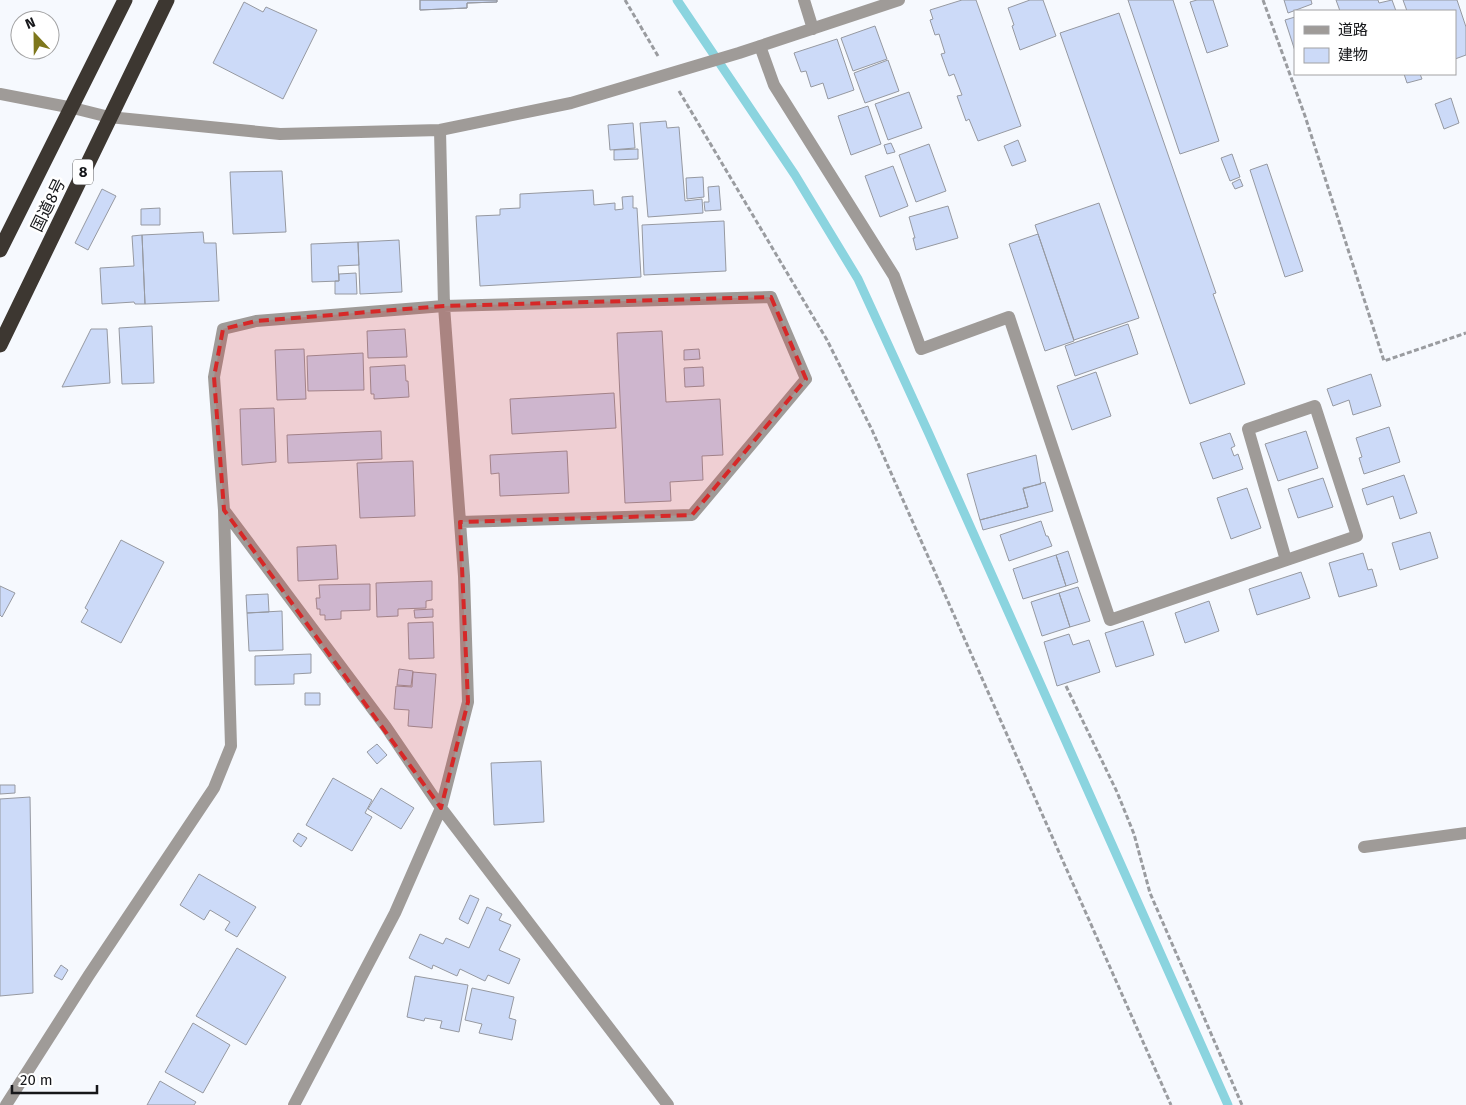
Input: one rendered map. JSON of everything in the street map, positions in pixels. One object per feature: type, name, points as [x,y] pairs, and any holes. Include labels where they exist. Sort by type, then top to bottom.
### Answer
[{"type":"highway","name":"国道8号","points":[[0,250],[73,108],[125,0]]},
{"type":"highway","name":"国道8号","points":[[0,345],[167,0]]},
{"type":"street","points":[[804,0],[813,29]]},
{"type":"street","points":[[0,94],[109,117],[280,134],[440,130],[571,102],[739,53],[899,0]]},
{"type":"street","points":[[760,46],[774,85],[894,276],[921,349],[1009,317],[1110,620],[1357,536],[1315,406],[1248,429],[1286,560]]},
{"type":"street","points":[[294,1105],[395,913],[441,808],[468,702],[464,576],[444,306],[440,130]]},
{"type":"street","points":[[6,1105],[89,975],[214,788],[231,746],[224,510],[214,377],[223,330],[256,321],[444,306],[770,297],[806,379],[692,515],[460,522]]},
{"type":"street","points":[[224,510],[386,728],[441,808],[668,1105]]},
{"type":"street","points":[[1364,847],[1466,833]]},
{"type":"path","points":[[626,0],[668,74],[827,340],[872,430],[1171,1105]]},
{"type":"path","points":[[1264,0],[1305,116],[1384,361],[1466,333]]},
{"type":"path","points":[[1066,686],[1118,792],[1134,834],[1150,893],[1242,1105]]},
{"type":"highlighted area","points":[[771,297],[806,379],[692,515],[460,522],[468,702],[441,808],[224,510],[214,377],[223,329],[256,321],[444,306]]},
{"type":"building","points":[[420,0],[497,0],[497,2],[467,3],[467,8],[420,10]]},
{"type":"building","points":[[420,0],[497,0],[497,2],[467,3],[467,8],[420,10]]},
{"type":"building","points":[[962,0],[976,0],[1021,126],[978,141],[969,119],[966,121],[957,96],[962,95],[954,74],[949,76],[941,54],[945,53],[939,34],[935,35],[930,20],[933,19],[930,10]]},
{"type":"building","points":[[1030,0],[1043,0],[1056,36],[1020,50],[1008,8]]},
{"type":"building","points":[[1128,0],[1173,0],[1219,141],[1180,154]]},
{"type":"building","points":[[1213,0],[1228,46],[1207,53],[1190,2]]},
{"type":"building","points":[[1284,0],[1311,0],[1312,4],[1288,13]]},
{"type":"building","points":[[1336,0],[1378,0],[1379,3],[1392,0],[1396,10],[1340,10]]},
{"type":"building","points":[[1403,0],[1457,0],[1466,27],[1466,55],[1456,59],[1456,10],[1407,10]]},
{"type":"building","points":[[244,2],[263,12],[266,7],[317,30],[283,99],[213,63]]},
{"type":"building","points":[[1119,13],[1216,293],[1213,294],[1245,384],[1190,404],[1060,33]]},
{"type":"building","points":[[1294,17],[1294,48],[1285,20]]},
{"type":"building","points":[[875,26],[887,59],[853,71],[841,38]]},
{"type":"building","points":[[837,39],[854,90],[828,99],[823,83],[811,87],[806,71],[801,72],[794,53]]},
{"type":"building","points":[[888,60],[899,91],[865,103],[854,73]]},
{"type":"building","points":[[1404,75],[1420,75],[1422,79],[1407,83]]},
{"type":"building","points":[[909,92],[922,128],[888,140],[875,104]]},
{"type":"building","points":[[1451,98],[1459,123],[1444,129],[1435,104]]},
{"type":"building","points":[[868,106],[881,144],[851,155],[838,116]]},
{"type":"building","points":[[666,121],[667,128],[679,127],[685,201],[702,199],[703,213],[648,217],[640,123]]},
{"type":"building","points":[[633,123],[635,148],[610,150],[608,125]]},
{"type":"building","points":[[1018,140],[1026,161],[1012,166],[1004,146]]},
{"type":"building","points":[[891,143],[895,152],[887,154],[884,145]]},
{"type":"building","points":[[929,144],[946,191],[916,202],[899,155]]},
{"type":"building","points":[[638,149],[638,159],[614,160],[614,150]]},
{"type":"building","points":[[1232,154],[1240,177],[1230,181],[1221,158]]},
{"type":"building","points":[[1267,164],[1303,271],[1285,277],[1250,170]]},
{"type":"building","points":[[893,166],[908,206],[880,217],[865,176]]},
{"type":"building","points":[[282,171],[286,232],[233,234],[230,172]]},
{"type":"building","points":[[703,177],[704,197],[687,199],[686,178]]},
{"type":"building","points":[[1240,179],[1243,186],[1235,189],[1232,183]]},
{"type":"building","points":[[719,186],[721,210],[705,211],[704,202],[709,202],[708,187]]},
{"type":"building","points":[[102,189],[116,196],[88,250],[75,243]]},
{"type":"building","points":[[593,190],[594,205],[615,203],[615,210],[623,209],[622,197],[633,196],[633,208],[637,208],[641,277],[480,286],[476,216],[500,215],[500,209],[520,208],[520,194]]},
{"type":"building","points":[[1099,203],[1139,318],[1074,340],[1035,225]]},
{"type":"building","points":[[948,206],[958,238],[916,250],[913,238],[915,238],[909,217]]},
{"type":"building","points":[[160,208],[160,225],[141,225],[141,209]]},
{"type":"building","points":[[724,221],[726,271],[644,275],[642,225]]},
{"type":"building","points":[[203,232],[204,243],[216,243],[219,301],[145,304],[142,235]]},
{"type":"building","points":[[1038,234],[1074,341],[1045,351],[1009,244]]},
{"type":"building","points":[[142,235],[145,304],[135,304],[134,302],[102,304],[100,268],[134,266],[132,236]]},
{"type":"building","points":[[399,240],[402,292],[360,294],[358,242]]},
{"type":"building","points":[[358,242],[359,265],[338,266],[339,281],[312,282],[311,244]]},
{"type":"building","points":[[356,273],[357,294],[335,294],[335,281],[339,281],[339,274]]},
{"type":"building","points":[[1128,324],[1138,354],[1075,376],[1065,346]]},
{"type":"building","points":[[152,326],[154,383],[122,384],[119,328]]},
{"type":"building","points":[[91,329],[107,329],[110,383],[62,387]]},
{"type":"building","points":[[405,329],[407,357],[368,358],[367,331]]},
{"type":"building","points":[[662,331],[666,402],[720,399],[723,455],[702,456],[703,480],[670,482],[671,501],[625,503],[617,333]]},
{"type":"building","points":[[304,349],[306,399],[277,400],[275,350]]},
{"type":"building","points":[[699,349],[700,359],[684,360],[684,350]]},
{"type":"building","points":[[363,353],[364,390],[308,391],[307,356]]},
{"type":"building","points":[[405,365],[409,397],[374,399],[374,394],[371,394],[370,367]]},
{"type":"building","points":[[703,367],[704,386],[685,387],[684,368]]},
{"type":"building","points":[[1096,372],[1111,416],[1072,430],[1057,386]]},
{"type":"building","points":[[1371,374],[1381,406],[1353,415],[1349,400],[1333,406],[1327,389]]},
{"type":"building","points":[[614,393],[616,428],[512,434],[510,399]]},
{"type":"building","points":[[274,408],[276,462],[242,465],[240,409]]},
{"type":"building","points":[[1389,427],[1400,462],[1364,474],[1359,458],[1362,457],[1356,438]]},
{"type":"building","points":[[381,431],[382,459],[288,463],[287,435]]},
{"type":"building","points":[[1306,431],[1318,468],[1278,481],[1265,444]]},
{"type":"building","points":[[1230,433],[1235,446],[1231,448],[1234,456],[1238,454],[1243,469],[1213,479],[1200,443]]},
{"type":"building","points":[[567,451],[569,493],[500,496],[499,473],[491,474],[490,455]]},
{"type":"building","points":[[1036,455],[1041,484],[1023,488],[1028,507],[980,520],[967,474]]},
{"type":"building","points":[[413,461],[415,516],[360,518],[357,463]]},
{"type":"building","points":[[1404,475],[1417,513],[1400,519],[1393,496],[1367,505],[1362,489]]},
{"type":"building","points":[[1323,478],[1333,507],[1298,518],[1288,489]]},
{"type":"building","points":[[1045,482],[1053,511],[983,530],[980,520],[1028,507],[1023,489]]},
{"type":"building","points":[[1247,488],[1261,528],[1231,539],[1217,498]]},
{"type":"building","points":[[1041,521],[1052,546],[1009,561],[1000,535]]},
{"type":"building","points":[[1430,532],[1438,558],[1400,570],[1392,543]]},
{"type":"building","points":[[121,540],[164,562],[121,643],[81,622],[88,610],[85,608]]},
{"type":"building","points":[[336,545],[338,579],[298,581],[297,547]]},
{"type":"building","points":[[1068,551],[1078,582],[1066,586],[1056,555]]},
{"type":"building","points":[[1363,553],[1368,570],[1372,569],[1377,586],[1339,597],[1329,563]]},
{"type":"building","points":[[1056,555],[1066,586],[1023,599],[1013,569]]},
{"type":"building","points":[[1301,572],[1310,598],[1257,615],[1249,589]]},
{"type":"building","points":[[432,581],[432,600],[426,601],[426,608],[398,609],[398,616],[377,617],[376,583]]},
{"type":"building","points":[[370,584],[370,610],[341,611],[341,619],[325,620],[325,615],[320,615],[320,609],[317,609],[316,598],[320,598],[319,585]]},
{"type":"building","points":[[0,586],[15,593],[2,617],[0,615]]},
{"type":"building","points":[[1078,587],[1090,621],[1070,627],[1059,593]]},
{"type":"building","points":[[1059,593],[1070,627],[1042,636],[1031,602]]},
{"type":"building","points":[[268,594],[269,612],[247,613],[246,595]]},
{"type":"building","points":[[1209,601],[1219,631],[1185,643],[1175,613]]},
{"type":"building","points":[[433,609],[433,617],[415,618],[414,610]]},
{"type":"building","points":[[282,611],[283,650],[249,651],[247,613]]},
{"type":"building","points":[[1143,621],[1154,655],[1116,667],[1105,633]]},
{"type":"building","points":[[433,622],[434,658],[409,659],[408,623]]},
{"type":"building","points":[[1069,634],[1073,645],[1089,640],[1100,672],[1057,686],[1044,642]]},
{"type":"building","points":[[311,654],[311,673],[294,674],[294,684],[255,685],[255,656]]},
{"type":"building","points":[[399,669],[413,671],[411,686],[397,685]]},
{"type":"building","points":[[413,672],[436,674],[432,728],[408,726],[409,710],[394,709],[396,686],[412,687]]},
{"type":"building","points":[[305,693],[320,693],[320,705],[305,705]]},
{"type":"building","points":[[377,744],[387,755],[377,764],[367,752]]},
{"type":"building","points":[[541,761],[544,822],[494,825],[491,763]]},
{"type":"building","points":[[333,778],[372,800],[365,813],[372,817],[352,851],[306,825]]},
{"type":"building","points":[[0,785],[15,785],[15,793],[0,794]]},
{"type":"building","points":[[381,788],[414,808],[401,829],[368,809]]},
{"type":"building","points":[[30,797],[33,993],[0,996],[0,799]]},
{"type":"building","points":[[298,833],[307,838],[301,847],[293,841]]},
{"type":"building","points":[[199,874],[256,907],[237,937],[225,930],[230,922],[210,910],[204,920],[180,905]]},
{"type":"building","points":[[470,895],[479,899],[468,924],[459,919]]},
{"type":"building","points":[[487,907],[502,914],[499,920],[511,925],[499,950],[520,959],[509,984],[488,975],[485,981],[460,969],[457,976],[433,965],[432,969],[409,958],[420,934],[443,944],[446,938],[469,948]]},
{"type":"building","points":[[237,948],[286,977],[246,1045],[196,1016]]},
{"type":"building","points":[[61,965],[68,970],[62,980],[54,976]]},
{"type":"building","points":[[415,976],[468,985],[459,1032],[440,1028],[442,1021],[425,1018],[424,1021],[407,1017]]},
{"type":"building","points":[[472,988],[514,997],[509,1018],[516,1020],[512,1040],[479,1033],[482,1024],[465,1020]]},
{"type":"building","points":[[193,1023],[230,1045],[203,1093],[165,1072]]},
{"type":"building","points":[[160,1081],[196,1102],[194,1105],[147,1105]]},
{"type":"waterway","points":[[677,0],[795,175],[858,279],[1228,1105]]}]
